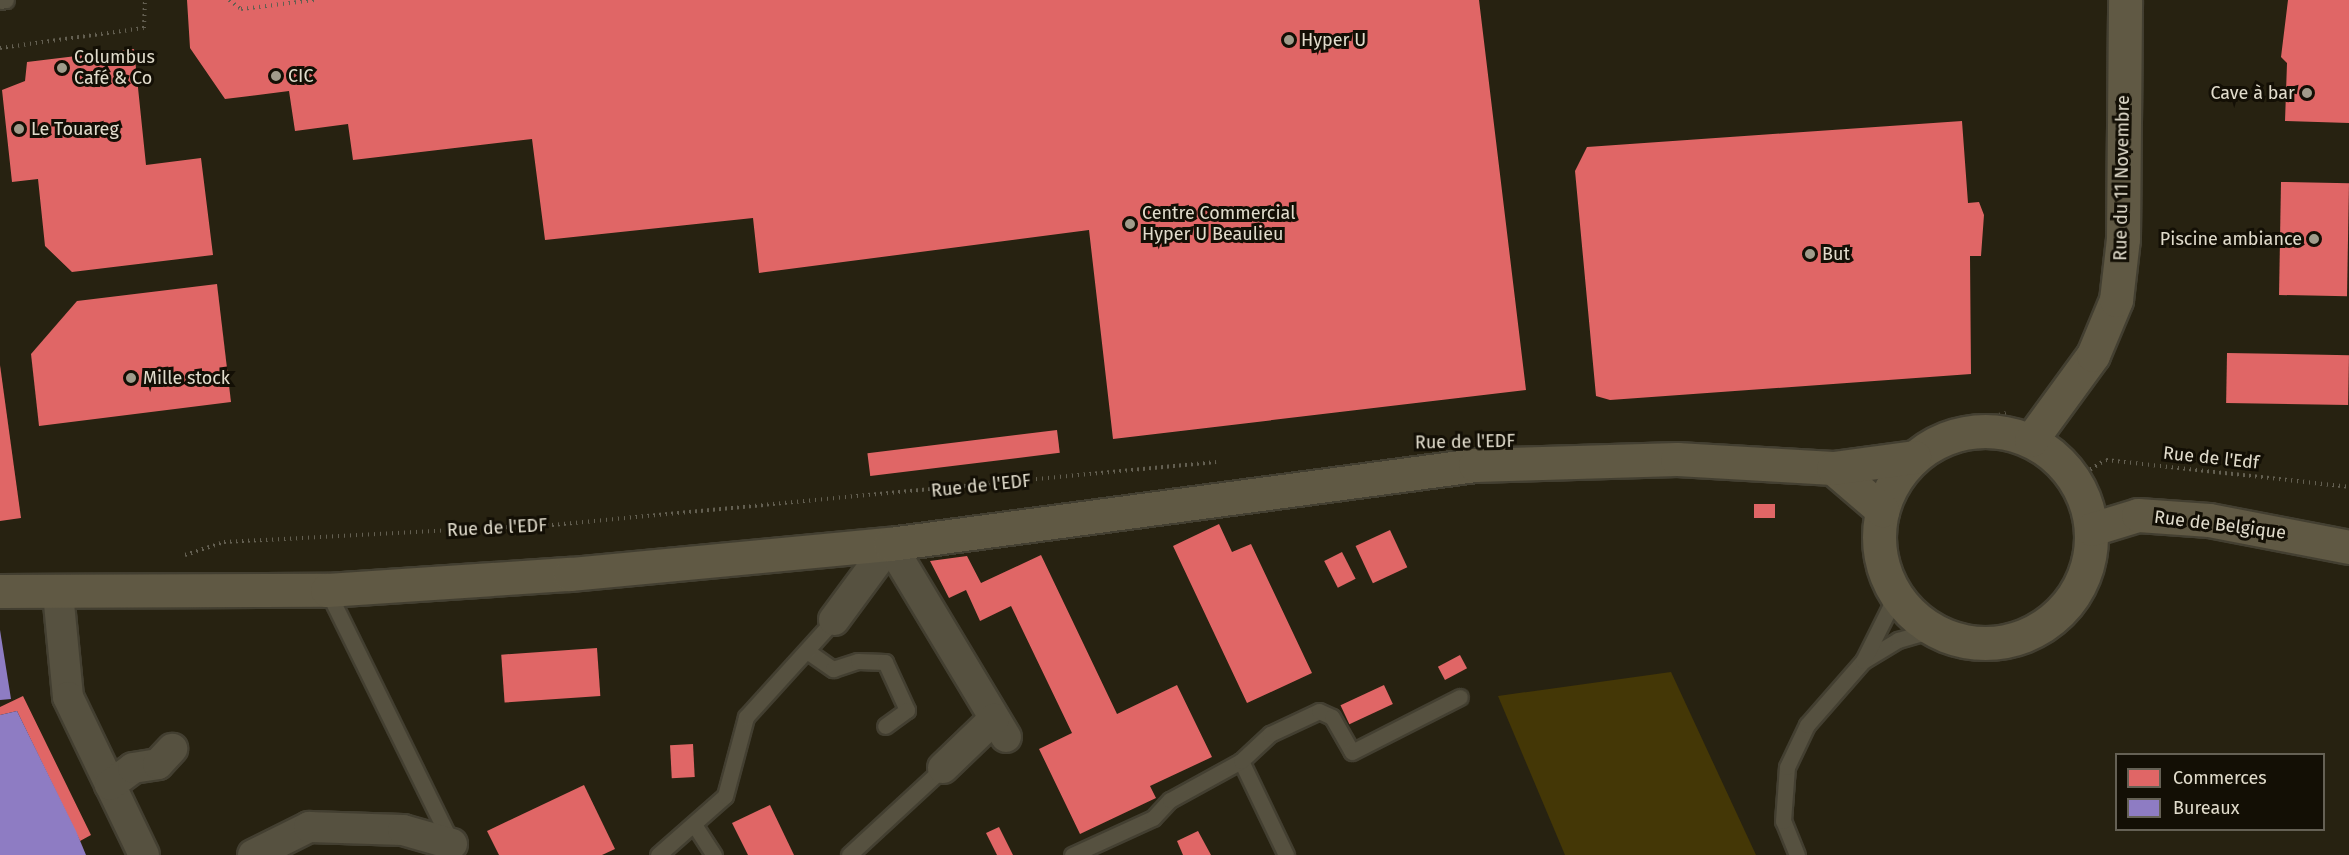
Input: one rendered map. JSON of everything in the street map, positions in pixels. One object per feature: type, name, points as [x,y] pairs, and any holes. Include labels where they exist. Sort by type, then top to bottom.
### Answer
[{"type":"street","name":"Rue du 11 Novembre","points":[[2031,440],[2093,355],[2116,300],[2123,239],[2125,0]]},
{"type":"street","points":[[1971,431],[2001,431],[2031,440],[2075,479],[2092,529],[2081,584],[2043,626],[2017,639],[1988,643],[1933,630],[1896,595],[1883,569],[1882,510],[1894,481],[1922,445],[1971,431]]},
{"type":"street","name":"Rue de l'EDF","points":[[0,591],[58,593],[327,590],[570,574],[890,544],[1475,465],[1677,459],[1833,468],[1922,445]]},
{"type":"street","points":[[1833,468],[1882,510]]},
{"type":"street","name":"Rue de Belgique","points":[[2092,529],[2138,515],[2209,520],[2349,547]]},
{"type":"street","points":[[834,620],[890,544],[1000,728],[943,768]]},
{"type":"street","points":[[58,593],[68,697],[144,855]]},
{"type":"street","points":[[110,784],[133,768],[158,764],[172,749]]},
{"type":"street","points":[[253,855],[309,827],[403,830],[455,849]]},
{"type":"lane","points":[[0,1],[6,0]]},
{"type":"lane","points":[[327,590],[455,849]]},
{"type":"lane","points":[[1797,855],[1783,821],[1787,767],[1807,725],[1863,661],[1896,595]]},
{"type":"lane","points":[[658,855],[695,826],[725,796],[746,717],[834,620]]},
{"type":"lane","points":[[1863,661],[1898,640],[1933,630]]},
{"type":"lane","points":[[807,651],[833,669],[858,661],[885,662],[907,710],[885,726]]},
{"type":"lane","points":[[1072,855],[1153,818],[1170,800],[1241,761],[1270,734],[1319,711],[1332,717],[1352,752],[1460,697]]},
{"type":"lane","points":[[1241,761],[1286,855]]},
{"type":"lane","points":[[849,855],[943,768]]},
{"type":"lane","points":[[695,826],[714,855]]},
{"type":"path","points":[[0,48],[144,28],[145,0]]},
{"type":"path","points":[[229,0],[241,9],[314,0]]},
{"type":"path","points":[[1922,445],[1972,418],[2013,412]]},
{"type":"path","name":"Rue de l'Edf","points":[[2075,479],[2106,460],[2349,487]]},
{"type":"path","name":"Rue de l'EDF","points":[[176,559],[225,542],[552,525],[1223,461]]},
{"type":"shaded area","points":[[1671,672],[1756,855],[1565,855],[1498,696]]},
{"type":"building: Commerces","name":"Centre Commercial Hyper U Beaulieu","points":[[187,0],[1479,0],[1526,390],[1113,439],[1089,230],[759,273],[753,218],[545,240],[532,139],[353,160],[348,124],[295,131],[289,91],[225,99],[190,48]]},
{"type":"building: Commerces","points":[[2288,0],[2349,0],[2349,123],[2285,121],[2287,63],[2281,57]]},
{"type":"building: Commerces","points":[[134,49],[146,165],[201,158],[213,255],[72,272],[45,246],[38,179],[12,182],[2,90],[25,81],[27,62]]},
{"type":"building: Commerces","points":[[1962,121],[1968,203],[1979,202],[1984,215],[1981,256],[1970,256],[1971,374],[1610,400],[1596,396],[1575,171],[1587,147]]},
{"type":"building: Commerces","name":"Piscine ambiance","points":[[2281,182],[2349,183],[2347,296],[2279,295]]},
{"type":"building: Commerces","name":"Mille stock","points":[[217,284],[231,402],[39,426],[31,354],[77,301]]},
{"type":"building: Commerces","points":[[2227,353],[2349,355],[2348,405],[2226,403]]},
{"type":"building: Commerces","points":[[0,365],[21,518],[0,521]]},
{"type":"building: Commerces","points":[[1057,430],[1060,453],[870,476],[867,453]]},
{"type":"building: Commerces","points":[[1754,504],[1775,504],[1775,518],[1754,518]]},
{"type":"building: Commerces","points":[[1219,524],[1232,552],[1251,544],[1312,673],[1247,703],[1173,546]]},
{"type":"building: Commerces","points":[[1390,530],[1407,567],[1373,583],[1356,546]]},
{"type":"building: Commerces","points":[[1342,552],[1356,579],[1338,588],[1324,561]]},
{"type":"building: Commerces","points":[[1041,555],[1117,714],[1177,685],[1212,757],[1150,786],[1156,798],[1080,834],[1039,749],[1072,733],[1011,606],[980,621],[966,590],[949,598],[930,561],[967,556],[981,583]]},
{"type":"building: Commerces","points":[[597,648],[600,696],[505,703],[501,655]]},
{"type":"building: Commerces","points":[[1460,655],[1467,668],[1445,680],[1438,667]]},
{"type":"building: Commerces","points":[[1384,685],[1393,704],[1349,724],[1340,705]]},
{"type":"building: Commerces","points":[[23,696],[91,835],[80,841],[17,711],[0,715],[0,707]]},
{"type":"building: Commerces","points":[[693,744],[695,777],[672,778],[670,745]]},
{"type":"building: Commerces","points":[[584,785],[615,849],[602,855],[499,855],[487,831]]},
{"type":"building: Commerces","points":[[770,805],[794,855],[748,855],[732,823]]},
{"type":"building: Commerces","points":[[999,827],[1013,855],[997,855],[986,833]]},
{"type":"building: Commerces","points":[[1198,831],[1211,855],[1183,855],[1177,841]]},
{"type":"building: Bureaux","points":[[0,630],[11,699],[0,700]]},
{"type":"building: Bureaux","points":[[17,711],[86,855],[0,855],[0,715]]},
{"type":"place","name":"Hyper U","points":[[1289,40]]},
{"type":"place","name":"Columbus Café & Co","points":[[62,68]]},
{"type":"place","name":"CIC","points":[[276,76]]},
{"type":"place","name":"Cave à bar","points":[[2307,93]]},
{"type":"place","name":"Le Touareg","points":[[19,129]]},
{"type":"place","name":"Centre Commercial Hyper U Beaulieu","points":[[1130,224]]},
{"type":"place","name":"Piscine ambiance","points":[[2314,239]]},
{"type":"place","name":"But","points":[[1810,254]]},
{"type":"place","name":"Mille stock","points":[[131,378]]}]
